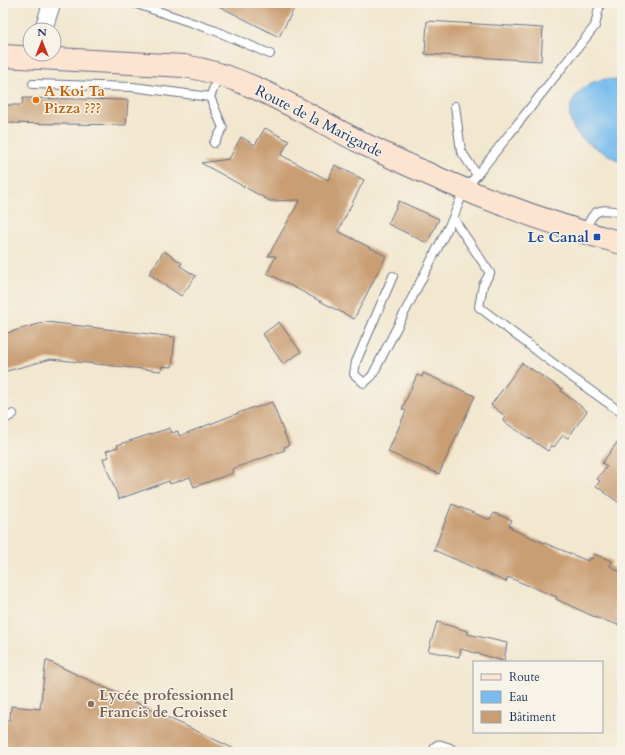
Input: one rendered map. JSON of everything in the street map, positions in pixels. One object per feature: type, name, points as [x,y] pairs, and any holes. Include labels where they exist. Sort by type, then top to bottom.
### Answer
[{"type":"main road","name":"Route de la Marigarde","points":[[3,56],[22,56]]},
{"type":"main road","name":"Route de la Marigarde","points":[[62,58],[184,66],[206,69],[264,93],[405,164],[471,182],[526,214],[584,233],[622,243]]},
{"type":"street","points":[[46,22],[52,3]]},
{"type":"lane","points":[[134,3],[216,31],[270,54]]},
{"type":"lane","points":[[393,276],[356,362],[354,374],[364,383],[372,376],[471,182],[595,26],[600,3]]},
{"type":"lane","points":[[214,143],[223,128],[210,96],[219,74]]},
{"type":"lane","points":[[33,84],[133,87],[210,96]]},
{"type":"lane","points":[[456,106],[461,151],[471,182]]},
{"type":"lane","points":[[584,233],[590,218],[597,213],[606,209],[622,213]]},
{"type":"lane","points":[[453,218],[490,273],[483,285],[479,307],[566,373],[622,413]]},
{"type":"lane","points":[[3,420],[13,414]]},
{"type":"water","points":[[604,79],[616,80],[622,84],[622,163],[583,139],[575,130],[571,121],[570,112],[572,103],[577,94],[584,87],[593,82]]},
{"type":"building","points":[[213,3],[297,3],[279,37]]},
{"type":"building","points":[[427,21],[543,28],[541,61],[425,54]]},
{"type":"building","points":[[23,98],[128,100],[126,125],[4,123],[4,105],[22,105]]},
{"type":"building","points":[[265,128],[289,141],[281,155],[328,180],[335,165],[364,180],[338,231],[386,256],[354,319],[267,273],[276,256],[268,256],[300,200],[270,201],[201,163],[229,159],[241,137],[255,145]]},
{"type":"building","points":[[399,201],[439,219],[427,243],[388,224]]},
{"type":"building","points":[[164,251],[182,263],[180,266],[196,276],[181,296],[149,274]]},
{"type":"building","points":[[46,322],[175,337],[172,367],[162,366],[161,371],[51,359],[3,372],[3,334]]},
{"type":"building","points":[[279,322],[301,352],[283,364],[263,334]]},
{"type":"building","points":[[522,363],[562,389],[561,391],[587,411],[568,438],[563,435],[554,447],[551,445],[548,451],[503,421],[506,417],[491,405]]},
{"type":"building","points":[[423,373],[475,396],[439,474],[388,452],[406,411],[402,409],[417,375],[422,377]]},
{"type":"building","points":[[272,402],[289,445],[284,447],[285,450],[232,469],[233,473],[194,487],[190,477],[170,484],[169,481],[119,499],[103,459],[109,457],[106,451],[118,447],[117,445],[170,428],[172,433],[178,431],[179,436],[254,407],[255,408]]},
{"type":"building","points":[[622,436],[622,505],[596,486],[600,481],[597,479],[607,466],[602,463]]},
{"type":"building","points":[[452,504],[488,519],[491,518],[494,513],[512,520],[509,526],[512,527],[511,529],[588,561],[589,558],[592,559],[594,554],[612,561],[610,566],[622,573],[622,626],[597,618],[556,599],[557,597],[508,577],[506,582],[434,550]]},
{"type":"building","points":[[437,622],[468,631],[468,634],[507,643],[504,661],[461,649],[459,657],[428,651]]},
{"type":"building","name":"Lycée professionnel Francis de Croisset","points":[[46,660],[241,752],[3,752],[3,720],[10,720],[11,706],[40,709]]},
{"type":"place","name":"A Koi Ta Pizza ???","points":[[36,100]]},
{"type":"place","name":"Le Canal","points":[[597,237]]},
{"type":"place","name":"Lycée professionnel Francis de Croisset","points":[[91,704]]}]
